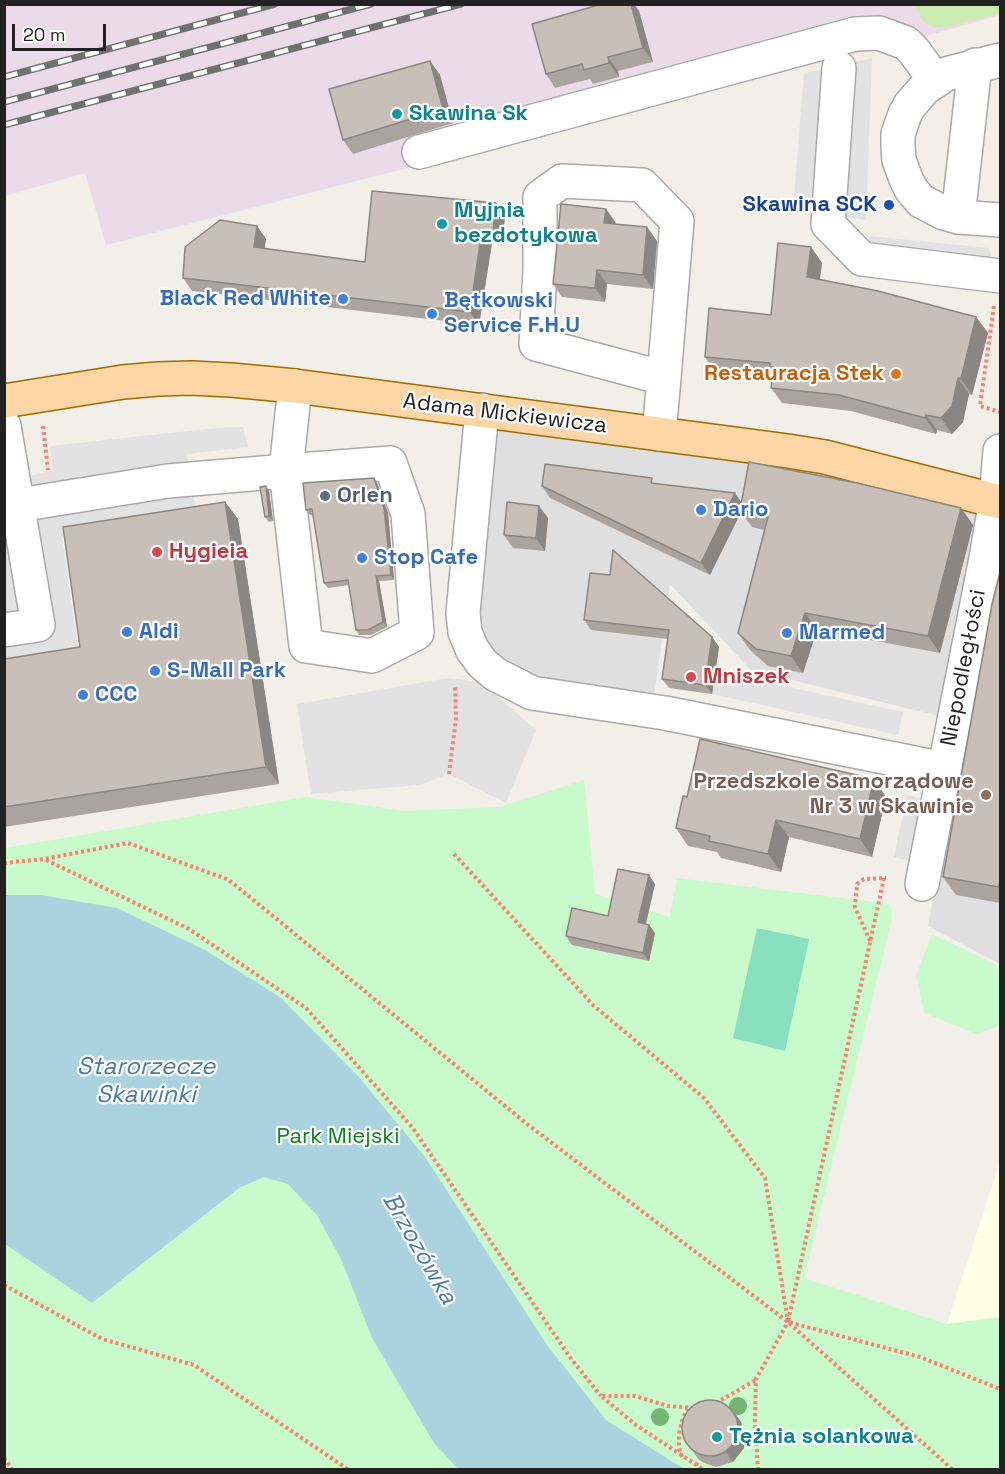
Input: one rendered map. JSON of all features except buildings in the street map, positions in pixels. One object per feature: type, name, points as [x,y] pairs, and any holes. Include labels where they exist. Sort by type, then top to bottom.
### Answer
[{"type":"main road","name":"Adama Mickiewicza","points":[[4,401],[123,382],[191,378],[231,380],[756,446],[825,458],[998,501]]},
{"type":"street","points":[[419,152],[861,33],[879,33],[906,43],[935,80]]},
{"type":"street","points":[[958,217],[988,63],[946,74],[935,80],[917,96],[905,114],[898,134],[899,160],[911,189],[921,201],[944,213],[958,217],[1000,220]]},
{"type":"street","points":[[839,68],[828,224],[862,259],[999,275]]},
{"type":"street","points":[[659,434],[664,378],[677,221],[642,185],[562,182],[540,197],[540,270],[536,344],[664,378]]},
{"type":"street","points":[[19,505],[168,481],[286,471],[390,463],[408,514],[417,633],[372,656],[306,646],[286,471],[296,387]]},
{"type":"street","points":[[482,410],[463,613],[465,632],[472,649],[482,663],[495,674],[532,693],[665,713],[944,770]]},
{"type":"street","points":[[4,426],[19,505],[14,544],[38,625],[4,630]]},
{"type":"street","name":"Niepodległości","points":[[922,884],[998,501],[1000,451]]},
{"type":"path","points":[[999,275],[980,406],[1000,412]]},
{"type":"path","points":[[449,774],[456,718],[455,685]]},
{"type":"path","points":[[4,863],[44,859],[128,843],[229,880],[527,1124],[788,1322],[953,1470]]},
{"type":"path","points":[[454,854],[594,1006],[704,1098],[765,1178],[788,1322]]},
{"type":"path","points":[[44,859],[189,929],[306,1008],[412,1127],[572,1360],[601,1396],[636,1425],[704,1470]]},
{"type":"path","points":[[758,1470],[755,1434],[756,1379],[788,1322],[884,878],[864,879],[857,884],[855,907],[870,942]]},
{"type":"path","points":[[4,1285],[102,1340],[194,1365],[349,1470]]},
{"type":"path","points":[[788,1322],[920,1357],[1000,1389]]},
{"type":"path","points":[[711,1405],[756,1379]]},
{"type":"path","points":[[601,1396],[635,1396],[668,1406],[688,1409],[699,1407]]},
{"type":"path","points":[[682,1456],[680,1433],[682,1417],[688,1409]]},
{"type":"path","points":[[745,1435],[755,1434]]},
{"type":"path","points":[[4,1458],[13,1470]]},
{"type":"path","points":[[696,1465],[699,1460]]},
{"type":"shaded area","points":[[5,5],[1000,5],[1000,15],[930,35],[106,245],[85,173],[5,196]]},
{"type":"shaded area","points":[[872,58],[866,220],[793,208],[804,73]]},
{"type":"shaded area","points":[[869,236],[989,248],[992,261],[869,248]]},
{"type":"shaded area","points":[[243,427],[248,447],[187,454],[197,517],[62,536],[79,655],[5,664],[4,481],[53,471],[50,446]]},
{"type":"shaded area","points":[[488,429],[823,472],[1000,519],[1000,964],[928,926],[964,722],[751,670],[670,584],[654,697],[537,680],[503,670],[471,616]]},
{"type":"shaded area","points":[[715,671],[903,712],[898,735],[712,694]]},
{"type":"shaded area","points":[[448,678],[481,682],[536,730],[506,803],[449,774],[420,785],[311,794],[297,704]]},
{"type":"shaded area","points":[[907,795],[924,799],[910,861],[894,857]]},
{"type":"shaded area","points":[[1000,1162],[1000,1317],[947,1324]]},
{"type":"green space","points":[[915,5],[999,5],[1000,13],[937,28],[923,21]]},
{"type":"green space","name":"Park Miejski","points":[[584,780],[595,894],[670,917],[677,878],[890,904],[892,918],[804,1278],[947,1324],[1000,1317],[1000,1469],[6,1470],[5,848],[306,797],[404,811],[499,807]]},
{"type":"green space","points":[[757,928],[809,939],[785,1051],[733,1038]]},
{"type":"green space","points":[[932,934],[1000,967],[1000,1026],[977,1034],[924,1013],[916,975]]},
{"type":"water","name":"Starorzecze Skawinki","points":[[4,895],[41,895],[117,908],[205,950],[280,997],[358,1076],[425,1157],[547,1345],[606,1420],[684,1469],[458,1469],[434,1443],[372,1338],[342,1261],[317,1215],[288,1184],[264,1177],[239,1188],[92,1303],[5,1244]]},
{"type":"railway","points":[[4,77],[275,4]]},
{"type":"railway","points":[[4,102],[371,4]]},
{"type":"railway","points":[[4,125],[461,4]]},
{"type":"place","name":"Skawina Sk","points":[[397,114]]},
{"type":"place","name":"Skawina SCK","points":[[889,205]]},
{"type":"place","name":"Myjnia bezdotykowa","points":[[442,224]]},
{"type":"place","name":"Black Red White","points":[[343,299]]},
{"type":"place","name":"Bętkowski Service F.H.U","points":[[432,314]]},
{"type":"place","name":"Restauracja Stek","points":[[896,374]]},
{"type":"place","name":"Orlen","points":[[325,496]]},
{"type":"place","name":"Dario","points":[[701,510]]},
{"type":"place","name":"Hygieia","points":[[157,552]]},
{"type":"place","name":"Stop Cafe","points":[[362,558]]},
{"type":"place","name":"Aldi","points":[[127,632]]},
{"type":"place","name":"Marmed","points":[[787,633]]},
{"type":"place","name":"S-Mall Park","points":[[155,671]]},
{"type":"place","name":"Mniszek","points":[[691,677]]},
{"type":"place","name":"CCC","points":[[83,695]]},
{"type":"place","name":"Przedszkole Samorządowe Nr 3 w Skawinie","points":[[986,795]]},
{"type":"place","name":"Tężnia solankowa","points":[[717,1437]]},
{"type":"water label","name":"Brzozówka","points":[[419,1249]]}]
